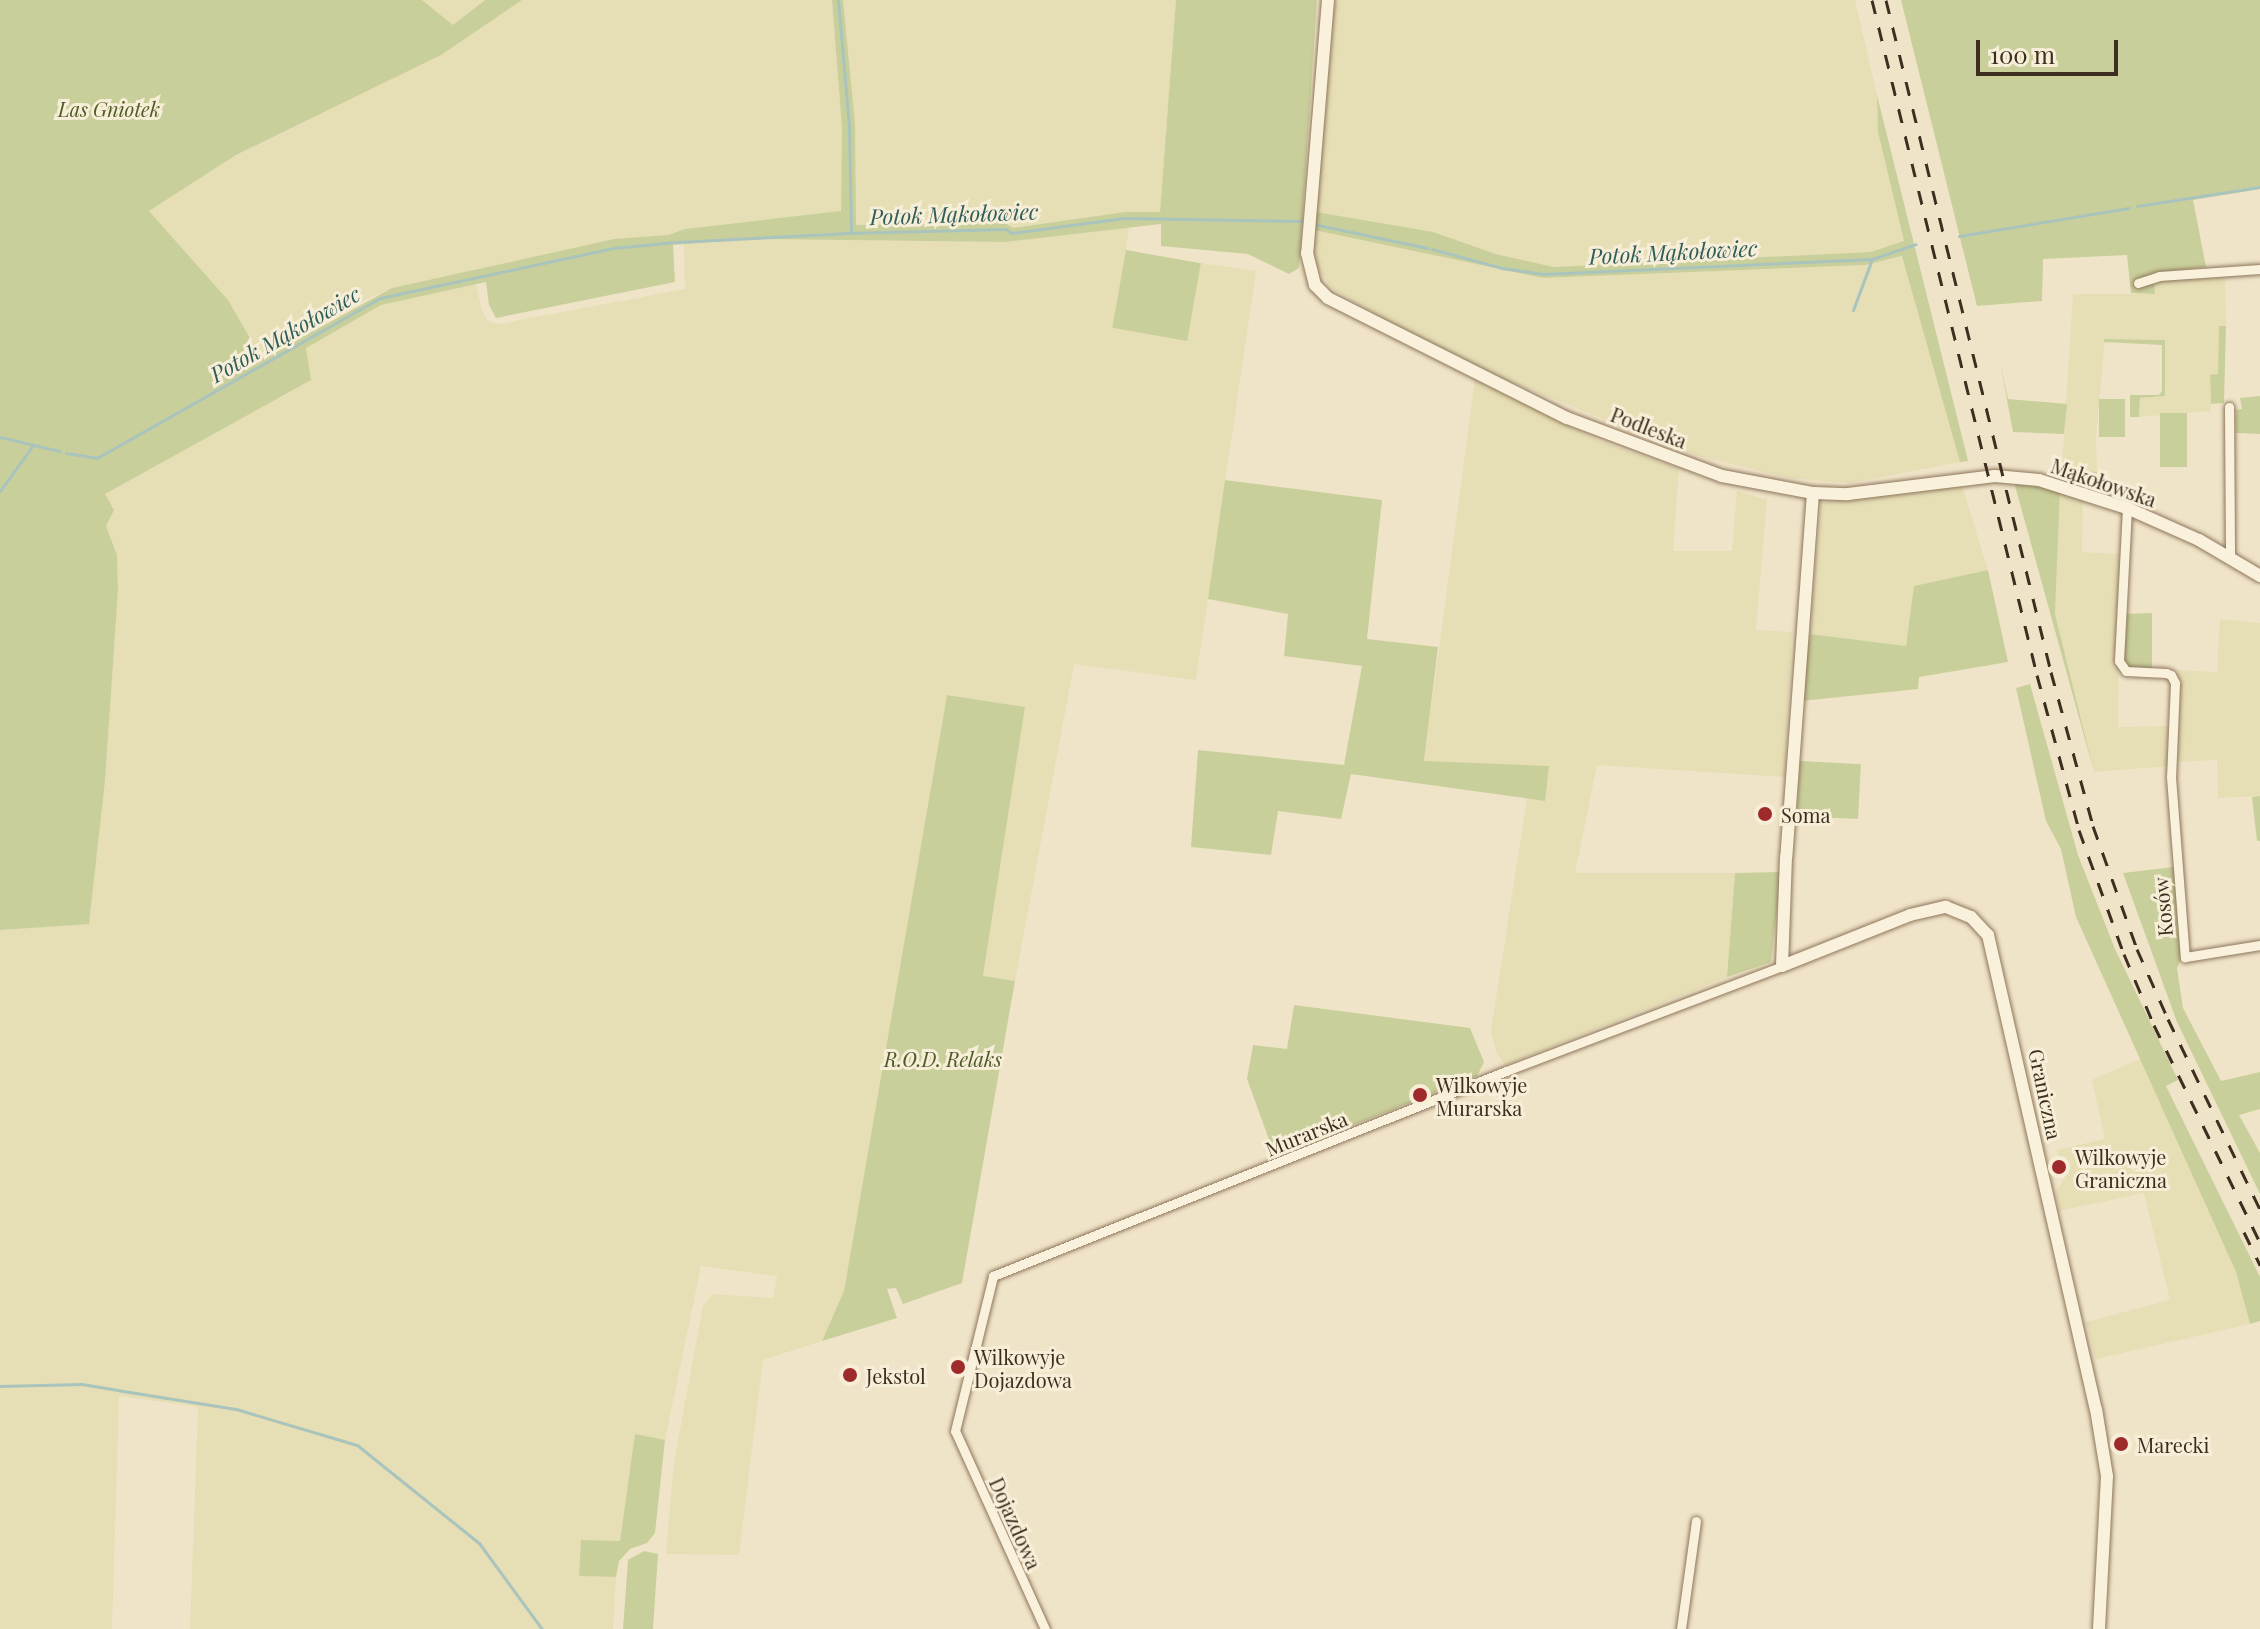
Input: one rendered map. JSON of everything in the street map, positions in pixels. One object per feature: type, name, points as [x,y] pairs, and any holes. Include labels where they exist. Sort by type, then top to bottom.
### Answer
[{"type":"street","name":"Podleska","points":[[1328,0],[1307,253],[1315,285],[1328,298],[1567,418],[1722,476],[1813,493]]},
{"type":"street","points":[[2138,283],[2173,274],[2260,269]]},
{"type":"street","points":[[2229,407],[2230,557]]},
{"type":"street","name":"Mąkołowska","points":[[1813,493],[1889,491],[2003,476],[2063,486],[2127,508],[2230,557],[2260,576]]},
{"type":"street","points":[[1782,966],[1786,857],[1813,493]]},
{"type":"street","name":"Kosów","points":[[2127,508],[2119,661],[2126,671],[2166,673],[2174,678],[2171,777],[2185,957],[2260,945]]},
{"type":"street","name":"Graniczna","points":[[1782,966],[1910,915],[1946,907],[1971,917],[1988,935],[2093,1396],[2107,1476],[2099,1629]]},
{"type":"street","name":"Murarska","points":[[955,1431],[993,1276],[1506,1071],[1782,966]]},
{"type":"street","name":"Dojazdowa","points":[[955,1431],[1045,1629]]},
{"type":"street","points":[[1681,1629],[1696,1521]]},
{"type":"shaded area","points":[[422,0],[485,0],[453,25]]},
{"type":"shaded area","points":[[522,0],[832,0],[842,128],[841,212],[685,229],[668,235],[614,239],[392,288],[356,304],[262,359],[228,300],[149,211],[236,155],[441,55]]},
{"type":"shaded area","points":[[843,0],[1176,0],[1160,212],[1125,212],[1012,228],[1005,223],[856,225],[855,123]]},
{"type":"shaded area","points":[[1334,0],[1855,0],[1877,95],[1878,132],[1904,242],[1871,252],[1554,267],[1316,212]]},
{"type":"shaded area","points":[[1129,226],[1116,328],[1185,340],[1201,263],[1256,271],[1196,680],[1074,664],[1015,981],[983,977],[1025,707],[947,695],[844,1291],[822,1341],[763,1360],[739,1555],[666,1554],[674,1462],[703,1306],[712,1294],[773,1298],[777,1276],[701,1266],[665,1440],[635,1435],[620,1541],[581,1540],[579,1576],[616,1577],[613,1629],[190,1629],[198,1407],[119,1396],[112,1629],[0,1629],[0,930],[89,923],[105,781],[118,590],[117,555],[106,526],[105,494],[310,380],[305,348],[381,305],[476,284],[482,311],[488,321],[499,324],[685,289],[684,244],[753,239],[1006,242]]},
{"type":"shaded area","points":[[1314,230],[1543,278],[1865,265],[1903,256],[1960,462],[1850,483],[1789,478],[1695,455],[1506,380],[1372,313],[1332,288],[1314,264]]},
{"type":"shaded area","points":[[2225,274],[2226,326],[2219,327],[2218,375],[2210,375],[2211,411],[2139,417],[2140,398],[2165,396],[2165,340],[2105,339],[2096,437],[2097,472],[2062,468],[2073,294],[2154,294],[2153,279]]},
{"type":"shaded area","points":[[1475,379],[1597,440],[1679,469],[1673,551],[1732,551],[1737,491],[1767,500],[1756,630],[1792,632],[1785,777],[1597,765],[1575,873],[1735,873],[1727,977],[1505,1065],[1496,1051],[1491,1031],[1527,798],[1545,801],[1424,761]]},
{"type":"shaded area","points":[[1962,486],[1988,570],[1914,586],[1906,646],[1810,634],[1821,503]]},
{"type":"shaded area","points":[[2060,490],[2083,498],[2082,552],[2120,554],[2118,727],[2172,726],[2169,766],[2094,772],[2055,614]]},
{"type":"shaded area","points":[[2220,619],[2260,623],[2260,796],[2218,798],[2217,760],[2177,762],[2179,683],[2175,670],[2217,672]]},
{"type":"shaded area","points":[[2140,1059],[2236,1272],[2250,1324],[2096,1359],[2086,1322],[2170,1300],[2144,1193],[2059,1211],[2056,1191],[2065,1178],[2057,1150],[2105,1139],[2092,1080]]},
{"type":"green space","name":"Las Gniotek","points":[[0,0],[422,0],[453,25],[485,0],[522,0],[441,55],[236,155],[149,211],[228,300],[262,359],[392,288],[614,239],[668,235],[685,229],[841,211],[842,128],[832,0],[843,0],[855,123],[856,225],[1005,223],[1013,228],[1125,212],[1160,212],[1176,0],[1317,0],[1299,268],[1289,274],[1248,254],[1161,246],[1161,224],[1006,242],[753,239],[673,245],[675,282],[496,318],[489,305],[486,282],[381,305],[306,348],[311,380],[105,494],[114,510],[106,526],[117,555],[118,590],[105,781],[89,924],[0,930]]},
{"type":"green space","points":[[1901,0],[2260,0],[2260,189],[2193,200],[2206,267],[2153,273],[2155,294],[2131,293],[2127,255],[2043,259],[2042,301],[1977,306]]},
{"type":"green space","points":[[1877,95],[1968,461],[1960,462],[1902,256],[1865,265],[1543,278],[1314,230],[1316,212],[1433,232],[1496,254],[1554,267],[1871,252],[1904,241],[1878,132]]},
{"type":"green space","points":[[1126,250],[1201,263],[1187,341],[1112,328]]},
{"type":"green space","points":[[2219,326],[2226,326],[2224,403],[2211,404],[2210,375],[2218,374]]},
{"type":"green space","points":[[2104,339],[2165,340],[2165,396],[2140,398],[2139,417],[2130,417],[2130,395],[2159,395],[2162,391],[2162,345],[2104,342]]},
{"type":"green space","points":[[2000,362],[2008,399],[2067,404],[2064,434],[2013,432]]},
{"type":"green space","points":[[2260,396],[2260,434],[2236,433],[2236,410],[2242,409],[2240,398]]},
{"type":"green space","points":[[2099,399],[2125,399],[2125,437],[2099,437]]},
{"type":"green space","points":[[2160,413],[2187,413],[2187,467],[2160,467]]},
{"type":"green space","points":[[2062,468],[2097,472],[2096,488],[2062,477]]},
{"type":"green space","points":[[1225,480],[1382,500],[1367,639],[1438,647],[1424,761],[1549,766],[1545,801],[1351,774],[1341,819],[1278,811],[1271,855],[1191,847],[1198,750],[1344,765],[1362,666],[1284,656],[1288,614],[1208,599]]},
{"type":"green space","points":[[2014,482],[2060,490],[2055,614],[2094,772]]},
{"type":"green space","points":[[1988,570],[2008,662],[1919,677],[1918,689],[1801,701],[1810,634],[1906,646],[1914,586]]},
{"type":"green space","points":[[2152,613],[2152,669],[2132,670],[2123,664],[2124,614]]},
{"type":"green space","points":[[2030,684],[2078,855],[2115,949],[2178,1080],[2166,1086],[2260,1277],[2260,1321],[2250,1324],[2236,1272],[2076,917],[2061,849],[2046,821],[2016,688]]},
{"type":"green space","name":"R.O.D. Relaks","points":[[947,695],[1025,707],[983,976],[1015,981],[962,1283],[903,1304],[896,1288],[887,1289],[897,1318],[822,1341],[844,1291]]},
{"type":"green space","points":[[1800,761],[1861,764],[1858,819],[1797,816]]},
{"type":"green space","points":[[2260,796],[2260,841],[2257,841],[2252,797]]},
{"type":"green space","points":[[2174,867],[2182,957],[2177,968],[2183,1008],[2221,1081],[2260,1072],[2260,1109],[2239,1115],[2260,1153],[2260,1194],[2177,1022],[2123,873]]},
{"type":"green space","points":[[1781,872],[1771,962],[1727,977],[1735,873]]},
{"type":"green space","points":[[1294,1005],[1470,1028],[1484,1062],[1477,1076],[1275,1156],[1247,1079],[1253,1045],[1287,1049]]},
{"type":"green space","points":[[635,1434],[665,1440],[655,1533],[647,1543],[630,1549],[619,1561],[616,1577],[579,1576],[581,1540],[620,1541]]},
{"type":"green space","points":[[644,1551],[658,1554],[653,1629],[623,1629],[628,1560]]},
{"type":"waterway","points":[[838,0],[849,126],[851,232]]},
{"type":"waterway","name":"Potok Mąkołowiec","points":[[2137,206],[2260,187]]},
{"type":"waterway","name":"Potok Mąkołowiec","points":[[1959,236],[2129,208]]},
{"type":"waterway","name":"Potok Mąkołowiec","points":[[847,233],[1006,229],[1011,233],[1124,218],[1301,221]]},
{"type":"waterway","name":"Potok Mąkołowiec","points":[[1313,224],[1428,248]]},
{"type":"waterway","name":"Potok Mąkołowiec","points":[[677,242],[846,233]]},
{"type":"waterway","name":"Potok Mąkołowiec","points":[[66,453],[97,458],[380,298],[614,248],[675,242]]},
{"type":"waterway","name":"Potok Mąkołowiec","points":[[1432,249],[1502,268],[1543,274],[1872,259],[1916,244]]},
{"type":"waterway","points":[[1853,310],[1872,259]]},
{"type":"waterway","name":"Potok Mąkołowiec","points":[[0,437],[59,451]]},
{"type":"waterway","points":[[0,491],[33,445]]},
{"type":"waterway","points":[[0,1386],[82,1384],[236,1409],[357,1445],[479,1543],[542,1629]]},
{"type":"railway","points":[[1872,0],[2037,675],[2079,830],[2124,954],[2154,1025],[2260,1242]]},
{"type":"railway","points":[[1886,0],[2051,672],[2093,826],[2137,949],[2260,1209]]},
{"type":"railway","points":[[2244,1232],[2260,1265]]},
{"type":"place","name":"Soma","points":[[1765,814]]},
{"type":"place","name":"Wilkowyje Murarska","points":[[1420,1095]]},
{"type":"place","name":"Wilkowyje Graniczna","points":[[2059,1167]]},
{"type":"place","name":"Wilkowyje Dojazdowa","points":[[958,1367]]},
{"type":"place","name":"Jekstol","points":[[850,1375]]},
{"type":"place","name":"Marecki","points":[[2121,1444]]}]
